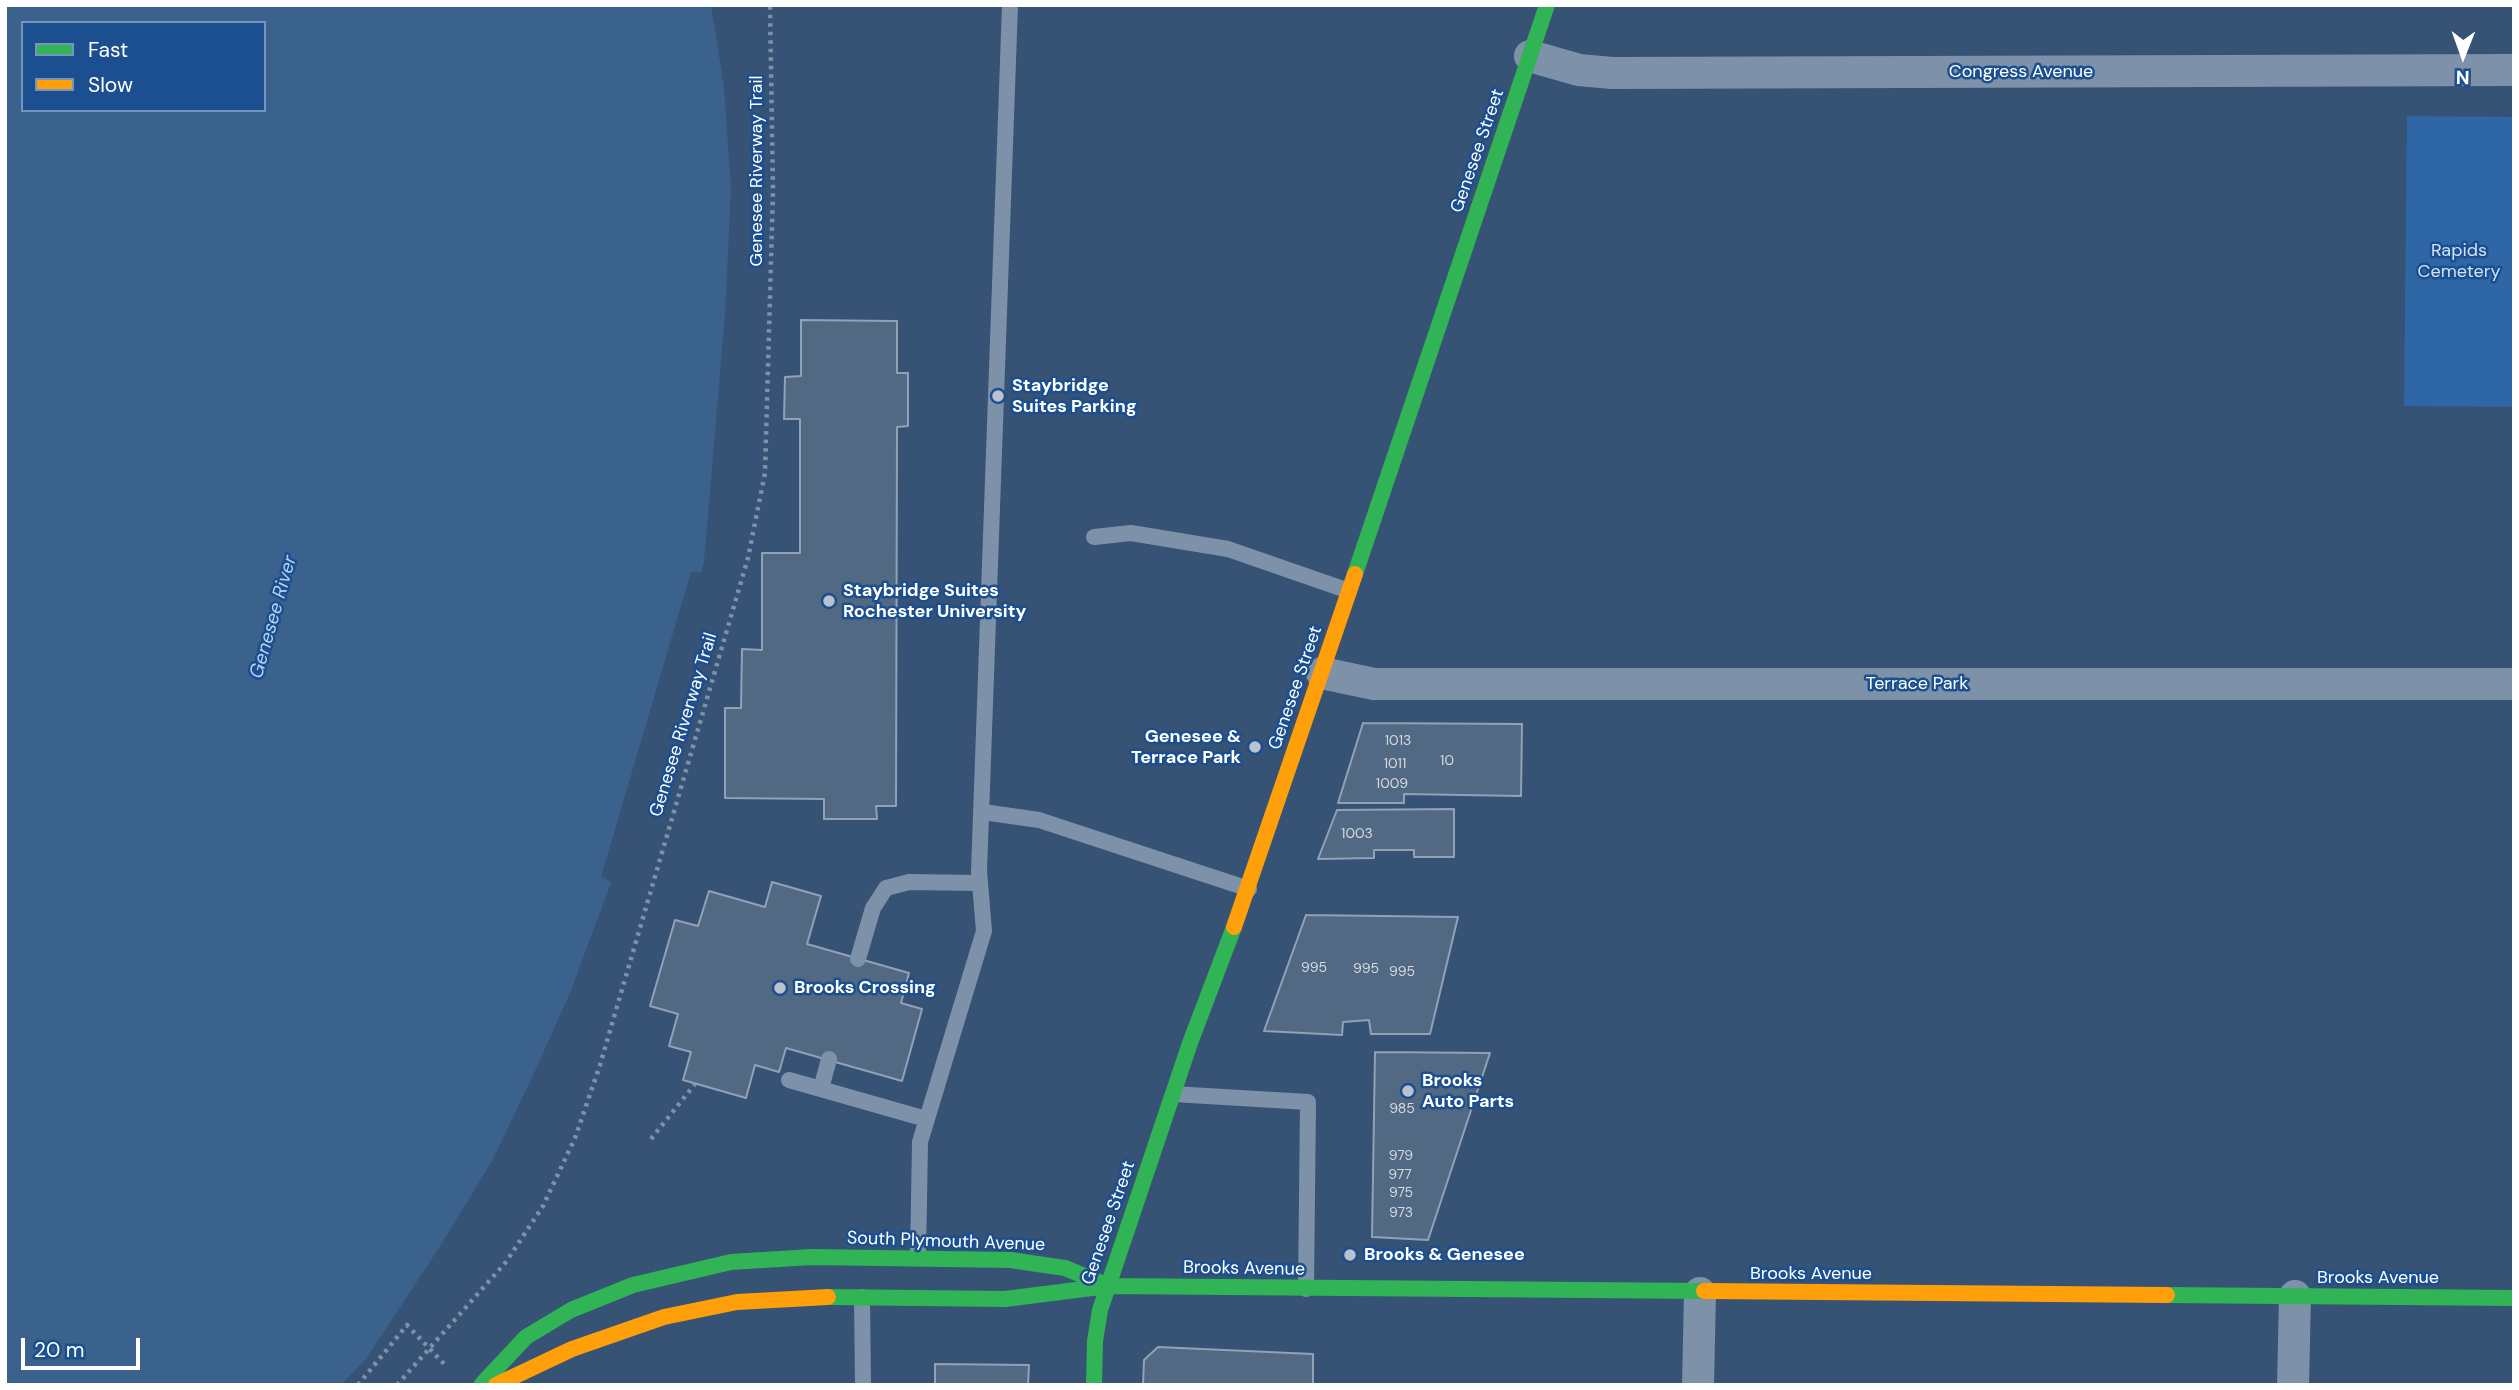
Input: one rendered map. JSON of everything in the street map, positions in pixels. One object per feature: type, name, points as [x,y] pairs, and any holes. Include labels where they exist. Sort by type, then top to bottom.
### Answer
[{"type":"main road","name":"Genesee Street","points":[[1094,1385],[1096,1326],[1108,1286],[1172,1094],[1249,889],[1548,5]]},
{"type":"main road","name":"South Plymouth Avenue","points":[[481,1385],[507,1354],[547,1323],[602,1296],[700,1268],[812,1257],[1038,1262],[1065,1268],[1108,1286]]},
{"type":"main road","name":"Brooks Avenue","points":[[1108,1286],[2514,1298]]},
{"type":"main road","points":[[496,1385],[609,1336],[703,1308],[777,1299],[1005,1299],[1108,1286]]},
{"type":"street","name":"Congress Avenue","points":[[1530,56],[1579,70],[1612,73],[2514,70]]},
{"type":"street","name":"Terrace Park","points":[[1322,673],[1374,684],[2514,684]]},
{"type":"street","points":[[1698,1385],[1700,1293]]},
{"type":"street","points":[[2293,1385],[2295,1296]]},
{"type":"lane","points":[[918,1258],[918,1163],[926,1119],[984,931],[979,883],[1010,5]]},
{"type":"lane","points":[[1094,537],[1131,533],[1228,549],[1350,591]]},
{"type":"lane","points":[[983,812],[1039,820],[1249,889]]},
{"type":"lane","points":[[858,959],[873,908],[886,888],[909,882],[979,883]]},
{"type":"lane","points":[[821,1089],[829,1059]]},
{"type":"lane","points":[[789,1080],[926,1119]]},
{"type":"lane","points":[[1172,1094],[1308,1102],[1307,1289]]},
{"type":"lane","points":[[862,1297],[863,1385]]},
{"type":"path","name":"Genesee Riverway Trail","points":[[397,1385],[506,1262],[543,1206],[575,1138],[600,1065],[755,533],[765,474],[773,190],[770,5]]},
{"type":"path","points":[[650,1139],[695,1084]]},
{"type":"path","points":[[358,1385],[407,1325],[449,1369]]},
{"type":"green space","name":"Rapids Cemetery","points":[[2407,116],[2514,117],[2514,407],[2404,406]]},
{"type":"water","name":"Genesee River","points":[[5,5],[711,5],[724,87],[731,188],[725,315],[704,562],[686,640],[633,824],[570,993],[532,1078],[492,1161],[439,1248],[366,1359],[341,1385],[5,1385]]},
{"type":"pier","points":[[691,572],[705,573],[690,641],[637,825],[616,884],[601,877]]},
{"type":"building","name":"Staybridge Suites Rochester University","points":[[801,320],[897,321],[897,373],[908,373],[908,426],[897,427],[896,806],[876,806],[877,819],[824,819],[824,799],[725,798],[725,708],[741,708],[742,649],[762,650],[762,553],[800,553],[800,419],[784,419],[785,377],[801,376]]},
{"type":"building","points":[[1363,723],[1522,724],[1521,796],[1404,794],[1404,803],[1338,803]]},
{"type":"building","points":[[1454,809],[1454,857],[1414,857],[1414,850],[1374,850],[1374,858],[1318,859],[1337,810]]},
{"type":"building","name":"Brooks Crossing","points":[[772,882],[821,896],[807,944],[909,973],[901,1003],[922,1009],[902,1081],[786,1048],[779,1072],[755,1065],[746,1098],[683,1080],[691,1052],[669,1046],[678,1014],[650,1006],[675,920],[698,926],[709,891],[765,907]]},
{"type":"building","points":[[1306,915],[1458,917],[1430,1034],[1371,1034],[1369,1020],[1343,1022],[1342,1035],[1264,1031]]},
{"type":"building","points":[[1375,1052],[1490,1053],[1428,1240],[1372,1237]]},
{"type":"building","points":[[1158,1347],[1313,1354],[1313,1385],[1143,1385],[1144,1360]]},
{"type":"building","points":[[935,1364],[1029,1365],[1028,1385],[935,1385]]},
{"type":"traffic: fast","points":[[1355,574],[1547,5]]},
{"type":"traffic: fast","points":[[1094,1385],[1095,1341],[1100,1310],[1190,1043],[1234,927]]},
{"type":"traffic: fast","points":[[482,1384],[526,1337],[571,1310],[633,1285],[731,1262],[812,1257],[1010,1260],[1065,1268],[1106,1285]]},
{"type":"traffic: fast","points":[[828,1297],[1005,1299],[1108,1286],[1704,1291]]},
{"type":"traffic: fast","points":[[2167,1295],[2514,1298]]},
{"type":"traffic: slow","points":[[1234,927],[1355,574]]},
{"type":"traffic: slow","points":[[1704,1291],[2167,1295]]},
{"type":"traffic: slow","points":[[496,1385],[572,1349],[664,1317],[737,1302],[828,1297]]},
{"type":"place","name":"Staybridge Suites Parking","points":[[998,396]]},
{"type":"place","name":"Staybridge Suites Rochester University","points":[[829,601]]},
{"type":"place","name":"Genesee & Terrace Park","points":[[1255,747]]},
{"type":"place","name":"Brooks Crossing","points":[[780,988]]},
{"type":"place","name":"Brooks Auto Parts","points":[[1408,1091]]},
{"type":"place","name":"Brooks & Genesee","points":[[1350,1255]]}]
